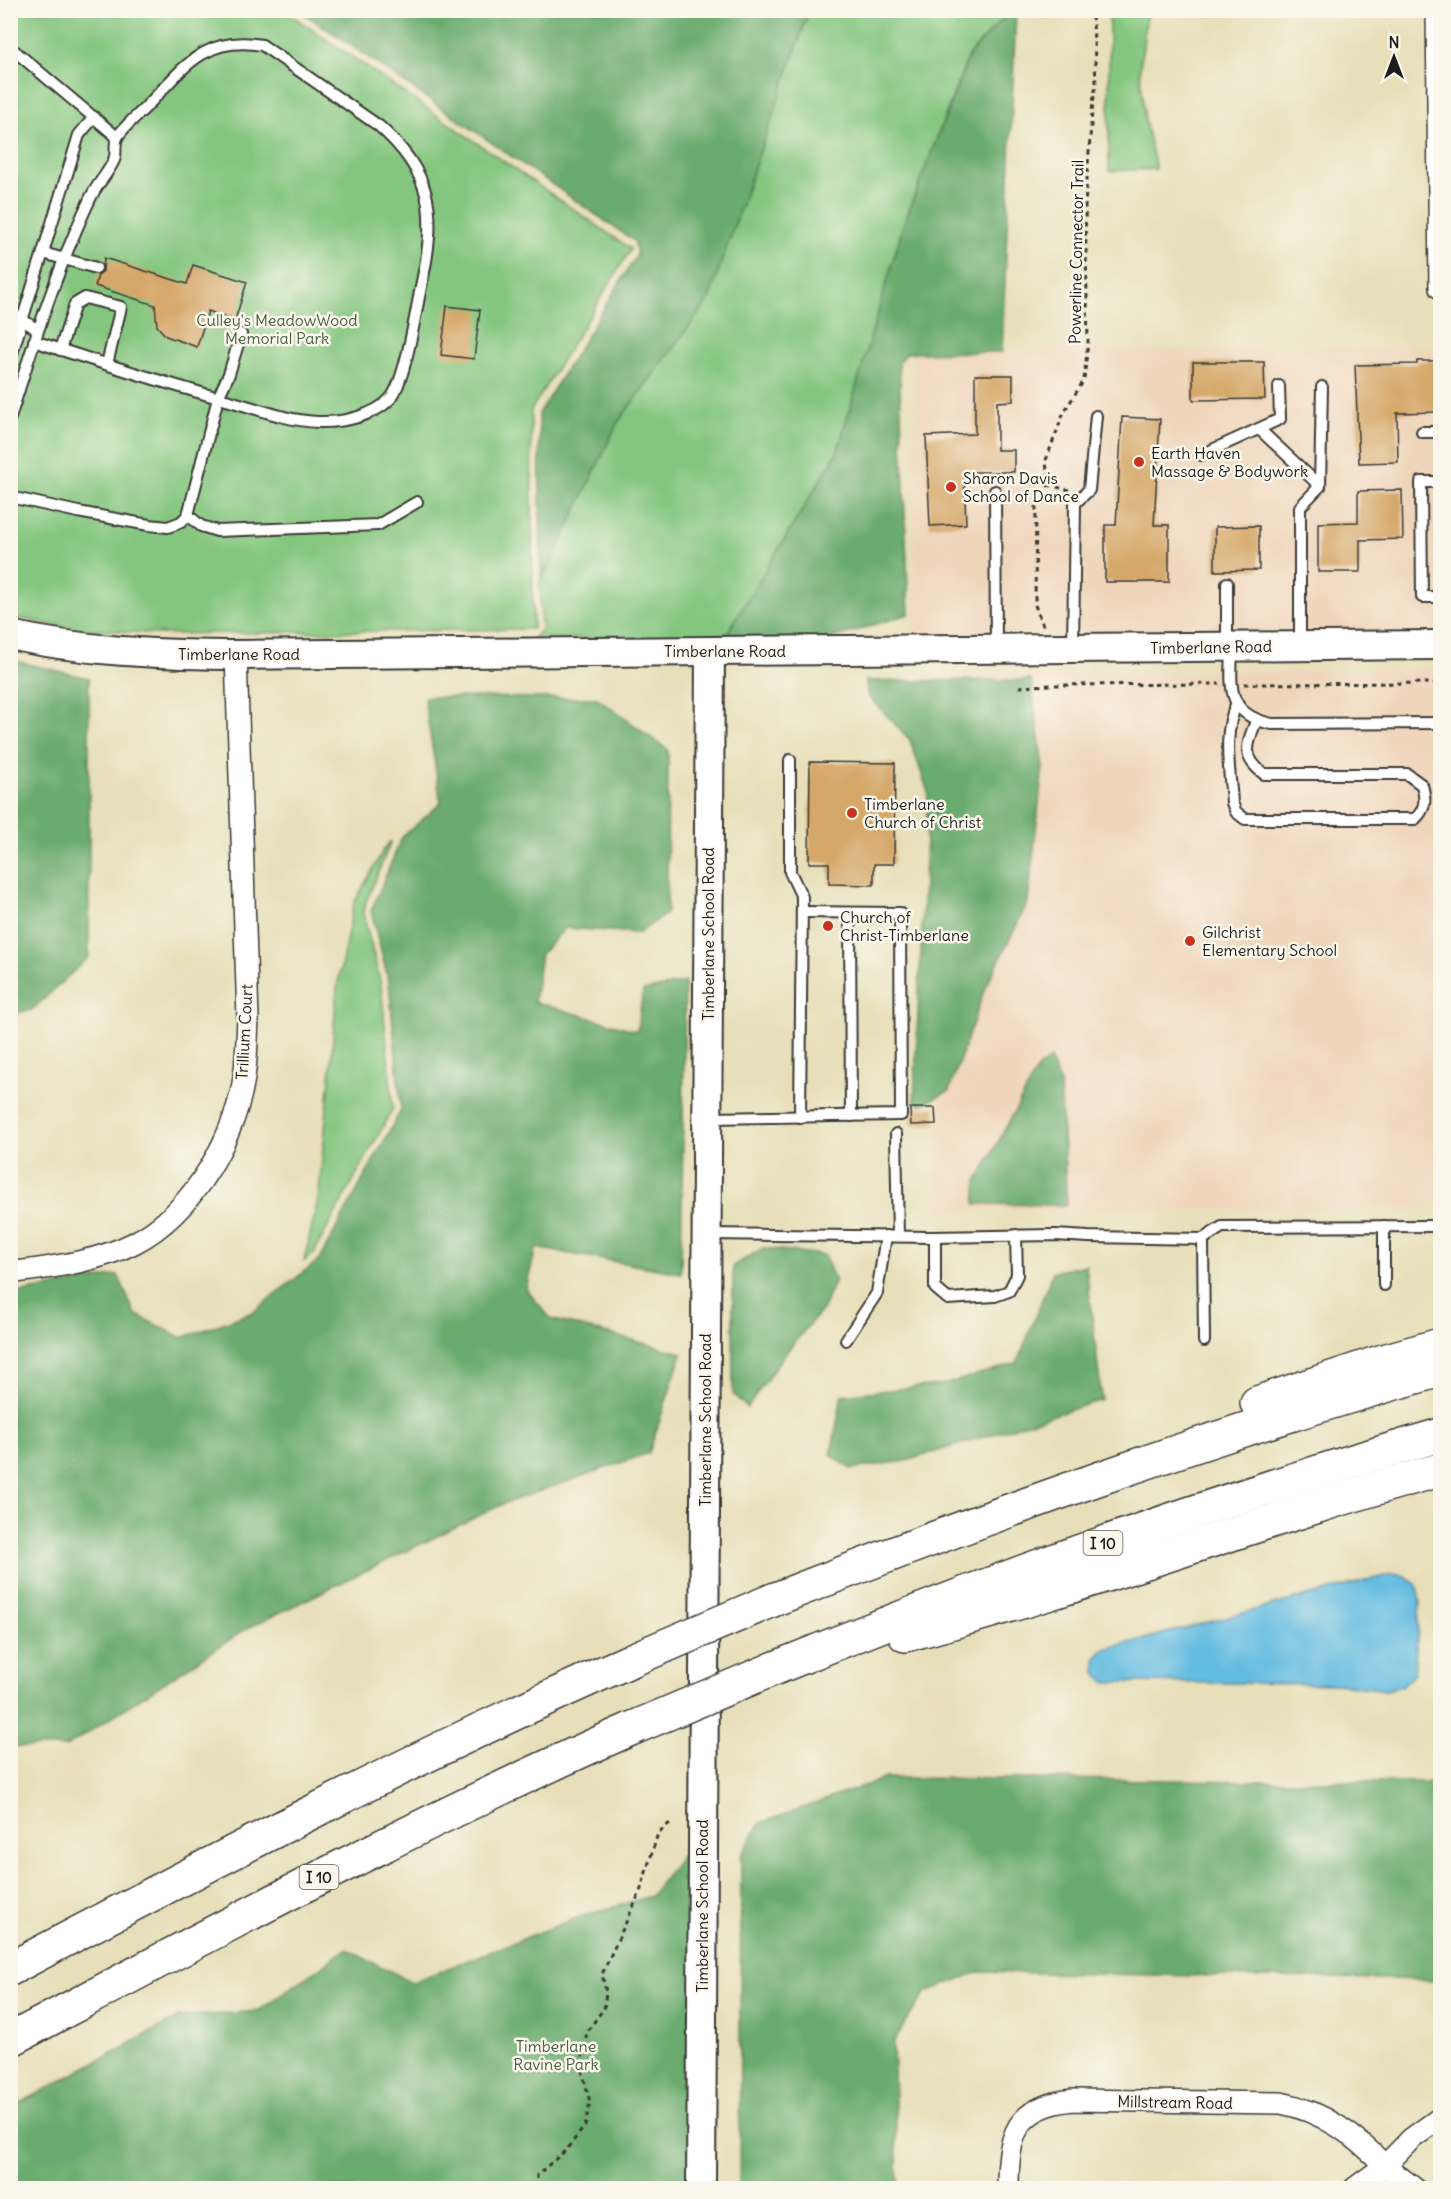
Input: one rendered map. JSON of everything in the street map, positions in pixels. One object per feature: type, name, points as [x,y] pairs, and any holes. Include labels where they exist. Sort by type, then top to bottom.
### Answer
[{"type":"highway","points":[[898,1551],[1060,1479],[1185,1429],[1316,1382],[1440,1345]]},
{"type":"highway","points":[[10,1969],[218,1858],[377,1778],[507,1716],[773,1600],[898,1551],[1150,1461],[1440,1370]]},
{"type":"highway","name":"I 10","points":[[10,2040],[342,1865],[633,1728],[959,1595],[1137,1531],[1295,1479],[1440,1435]]},
{"type":"highway","points":[[773,1669],[969,1618],[1287,1515],[1440,1470]]},
{"type":"street","points":[[1437,10],[1440,288]]},
{"type":"street","name":"Timberlane Road","points":[[10,635],[88,648],[151,654],[236,655],[1440,645]]},
{"type":"street","name":"Timberlane School Road","points":[[701,2188],[710,651]]},
{"type":"street","name":"Trillium Court","points":[[10,1272],[60,1266],[95,1257],[134,1243],[173,1217],[198,1187],[220,1151],[236,1109],[245,1071],[248,1018],[236,655]]},
{"type":"street","name":"Millstream Road","points":[[1008,2188],[1010,2147],[1017,2129],[1037,2108],[1051,2102],[1073,2100],[1281,2103],[1298,2106],[1341,2128],[1414,2188]]},
{"type":"street","points":[[1355,2188],[1385,2166],[1411,2139],[1440,2118]]},
{"type":"lane","points":[[10,312],[23,321],[36,336],[60,350],[286,417],[320,422],[351,418],[377,410],[392,397],[403,376],[428,253],[431,227],[429,204],[411,159],[394,140],[379,126],[262,45],[242,42],[223,44],[202,52],[184,67],[117,137],[115,159],[90,196],[36,336],[10,418]]},
{"type":"lane","points":[[10,47],[117,137]]},
{"type":"lane","points":[[10,360],[79,135],[94,117]]},
{"type":"lane","points":[[42,253],[96,268]]},
{"type":"lane","points":[[60,350],[75,304],[85,298],[122,307],[107,364]]},
{"type":"lane","points":[[10,497],[149,525],[168,527],[181,522],[188,515],[218,398],[229,374],[241,334]]},
{"type":"lane","points":[[1201,455],[1280,419],[1278,386]]},
{"type":"lane","points":[[1300,646],[1300,507],[1320,486],[1322,387]]},
{"type":"lane","points":[[1073,648],[1074,502],[1089,490],[1096,416]]},
{"type":"lane","points":[[1259,429],[1320,486]]},
{"type":"lane","points":[[1422,432],[1440,432]]},
{"type":"lane","points":[[1440,482],[1421,482],[1422,597],[1440,597]]},
{"type":"lane","points":[[995,491],[996,649]]},
{"type":"lane","points":[[188,515],[201,526],[217,531],[378,525],[417,502]]},
{"type":"lane","points":[[1227,583],[1231,684],[1241,712],[1256,721],[1272,724],[1440,723]]},
{"type":"lane","points":[[1237,703],[1228,731],[1232,803],[1236,812],[1245,819],[1415,819],[1422,813],[1425,807],[1422,785],[1407,774],[1264,774],[1254,766],[1248,756],[1248,743],[1256,721]]},
{"type":"lane","points":[[790,760],[790,872],[802,897],[800,1117]]},
{"type":"lane","points":[[707,1118],[901,1115],[900,913],[802,912]]},
{"type":"lane","points":[[850,913],[851,1116]]},
{"type":"lane","points":[[846,1340],[877,1293],[892,1236],[896,1134]]},
{"type":"lane","points":[[1384,1226],[1384,1285]]},
{"type":"lane","points":[[707,1234],[935,1237],[1016,1235],[1203,1239],[1222,1227],[1440,1226]]},
{"type":"lane","points":[[935,1237],[935,1288],[948,1299],[995,1296],[1009,1291],[1017,1275],[1016,1235]]},
{"type":"lane","points":[[1203,1239],[1204,1341]]},
{"type":"path","name":"Powerline Connector Trail","points":[[1043,649],[1042,622],[1035,605],[1036,503],[1048,485],[1046,460],[1064,412],[1084,380],[1088,342],[1085,206],[1096,82],[1093,21],[1089,10]]},
{"type":"path","points":[[1048,485],[1083,496]]},
{"type":"path","points":[[1019,687],[1440,683]]},
{"type":"path","points":[[537,2188],[537,2175],[565,2151],[585,2126],[590,2102],[581,2066],[587,2032],[604,2008],[606,1992],[602,1974],[640,1892],[658,1833],[671,1822]]},
{"type":"shaded area","points":[[1440,347],[1440,630],[914,635],[915,352]]},
{"type":"shaded area","name":"Gilchrist Elementary School","points":[[1440,670],[1440,1207],[937,1211],[943,676]]},
{"type":"green space","name":"Culley's MeadowWood Memorial Park","points":[[10,11],[285,11],[631,249],[531,410],[533,629],[160,634],[72,628],[11,617]]},
{"type":"green space","points":[[301,11],[809,11],[708,301],[618,422],[551,563],[541,579],[539,413],[637,255],[634,241]]},
{"type":"green space","points":[[809,11],[1010,11],[969,54],[903,226],[837,453],[723,640],[533,638],[541,630],[540,581],[551,563],[618,422],[708,301]]},
{"type":"green space","points":[[1010,11],[1016,11],[1002,352],[907,353],[899,362],[909,614],[830,639],[723,640],[837,453],[903,226],[970,54]]},
{"type":"green space","points":[[1109,11],[1147,11],[1140,70],[1145,121],[1156,169],[1109,171]]},
{"type":"green space","points":[[11,660],[89,678],[89,957],[32,1010],[11,1013]]},
{"type":"green space","points":[[1031,680],[1043,767],[1028,902],[984,991],[949,1091],[921,1105],[914,1100],[928,792],[910,740],[867,695],[866,681]]},
{"type":"green space","points":[[424,697],[597,698],[668,750],[667,913],[639,933],[565,928],[541,954],[534,1002],[637,1031],[643,991],[685,982],[681,1273],[536,1248],[526,1289],[551,1319],[682,1353],[649,1453],[503,1504],[246,1629],[66,1747],[11,1747],[11,1294],[118,1275],[135,1314],[182,1338],[253,1312],[319,1260],[401,1110],[389,983],[371,911],[402,837],[441,803]]},
{"type":"green space","points":[[391,841],[363,913],[381,985],[393,1108],[313,1254],[304,1261],[318,1200],[337,987],[350,922],[354,903],[384,849]]},
{"type":"green space","points":[[1050,1059],[1060,1083],[1067,1205],[975,1204],[977,1181],[1038,1068]]},
{"type":"green space","points":[[763,1248],[824,1255],[835,1280],[823,1308],[784,1355],[747,1408],[733,1394],[733,1266]]},
{"type":"green space","points":[[1086,1265],[1102,1400],[906,1461],[851,1469],[831,1455],[842,1395],[946,1384],[1017,1363],[1053,1272]]},
{"type":"green space","points":[[886,1778],[1440,1782],[1440,1980],[978,1972],[926,1992],[893,2042],[898,2188],[739,2188],[741,1856],[760,1823]]},
{"type":"green space","name":"Timberlane Ravine Park","points":[[686,1850],[697,1859],[687,2188],[11,2188],[11,2108],[179,2017],[258,2011],[346,1949],[412,1982],[579,1917],[651,1896]]},
{"type":"water","points":[[1392,1574],[1406,1576],[1417,1585],[1420,1603],[1414,1674],[1402,1686],[1386,1690],[1339,1684],[1105,1682],[1096,1673],[1095,1659],[1105,1649]]},
{"type":"building","points":[[104,258],[187,284],[193,265],[247,282],[235,320],[208,311],[197,347],[166,336],[157,326],[155,305],[95,286],[98,275],[103,271]]},
{"type":"building","points":[[447,306],[480,310],[474,359],[441,355]]},
{"type":"building","points":[[1417,361],[1440,361],[1440,412],[1397,413],[1398,462],[1359,463],[1355,365],[1417,364]]},
{"type":"building","points":[[1193,362],[1264,362],[1265,399],[1193,400]]},
{"type":"building","points":[[975,375],[1013,375],[1013,401],[997,402],[997,450],[1014,450],[1014,472],[964,472],[966,524],[930,526],[926,436],[975,434]]},
{"type":"building","points":[[1122,417],[1160,419],[1154,525],[1169,525],[1169,582],[1105,582],[1105,525],[1116,525]]},
{"type":"building","points":[[1402,490],[1403,539],[1360,540],[1360,572],[1318,572],[1318,523],[1358,522],[1358,491]]},
{"type":"building","points":[[1259,526],[1259,570],[1215,571],[1215,527]]},
{"type":"building","name":"Timberlane Church of Christ","points":[[810,762],[895,763],[894,864],[874,864],[874,885],[829,884],[829,863],[809,863]]},
{"type":"building","points":[[910,1108],[935,1108],[936,1124],[911,1125]]},
{"type":"place","name":"Earth Haven Massage & Bodywork","points":[[1139,462]]},
{"type":"place","name":"Sharon Davis School of Dance","points":[[951,487]]},
{"type":"place","name":"Timberlane Church of Christ","points":[[852,813]]},
{"type":"place","name":"Church of Christ-Timberlane","points":[[828,926]]},
{"type":"place","name":"Gilchrist Elementary School","points":[[1190,941]]}]
